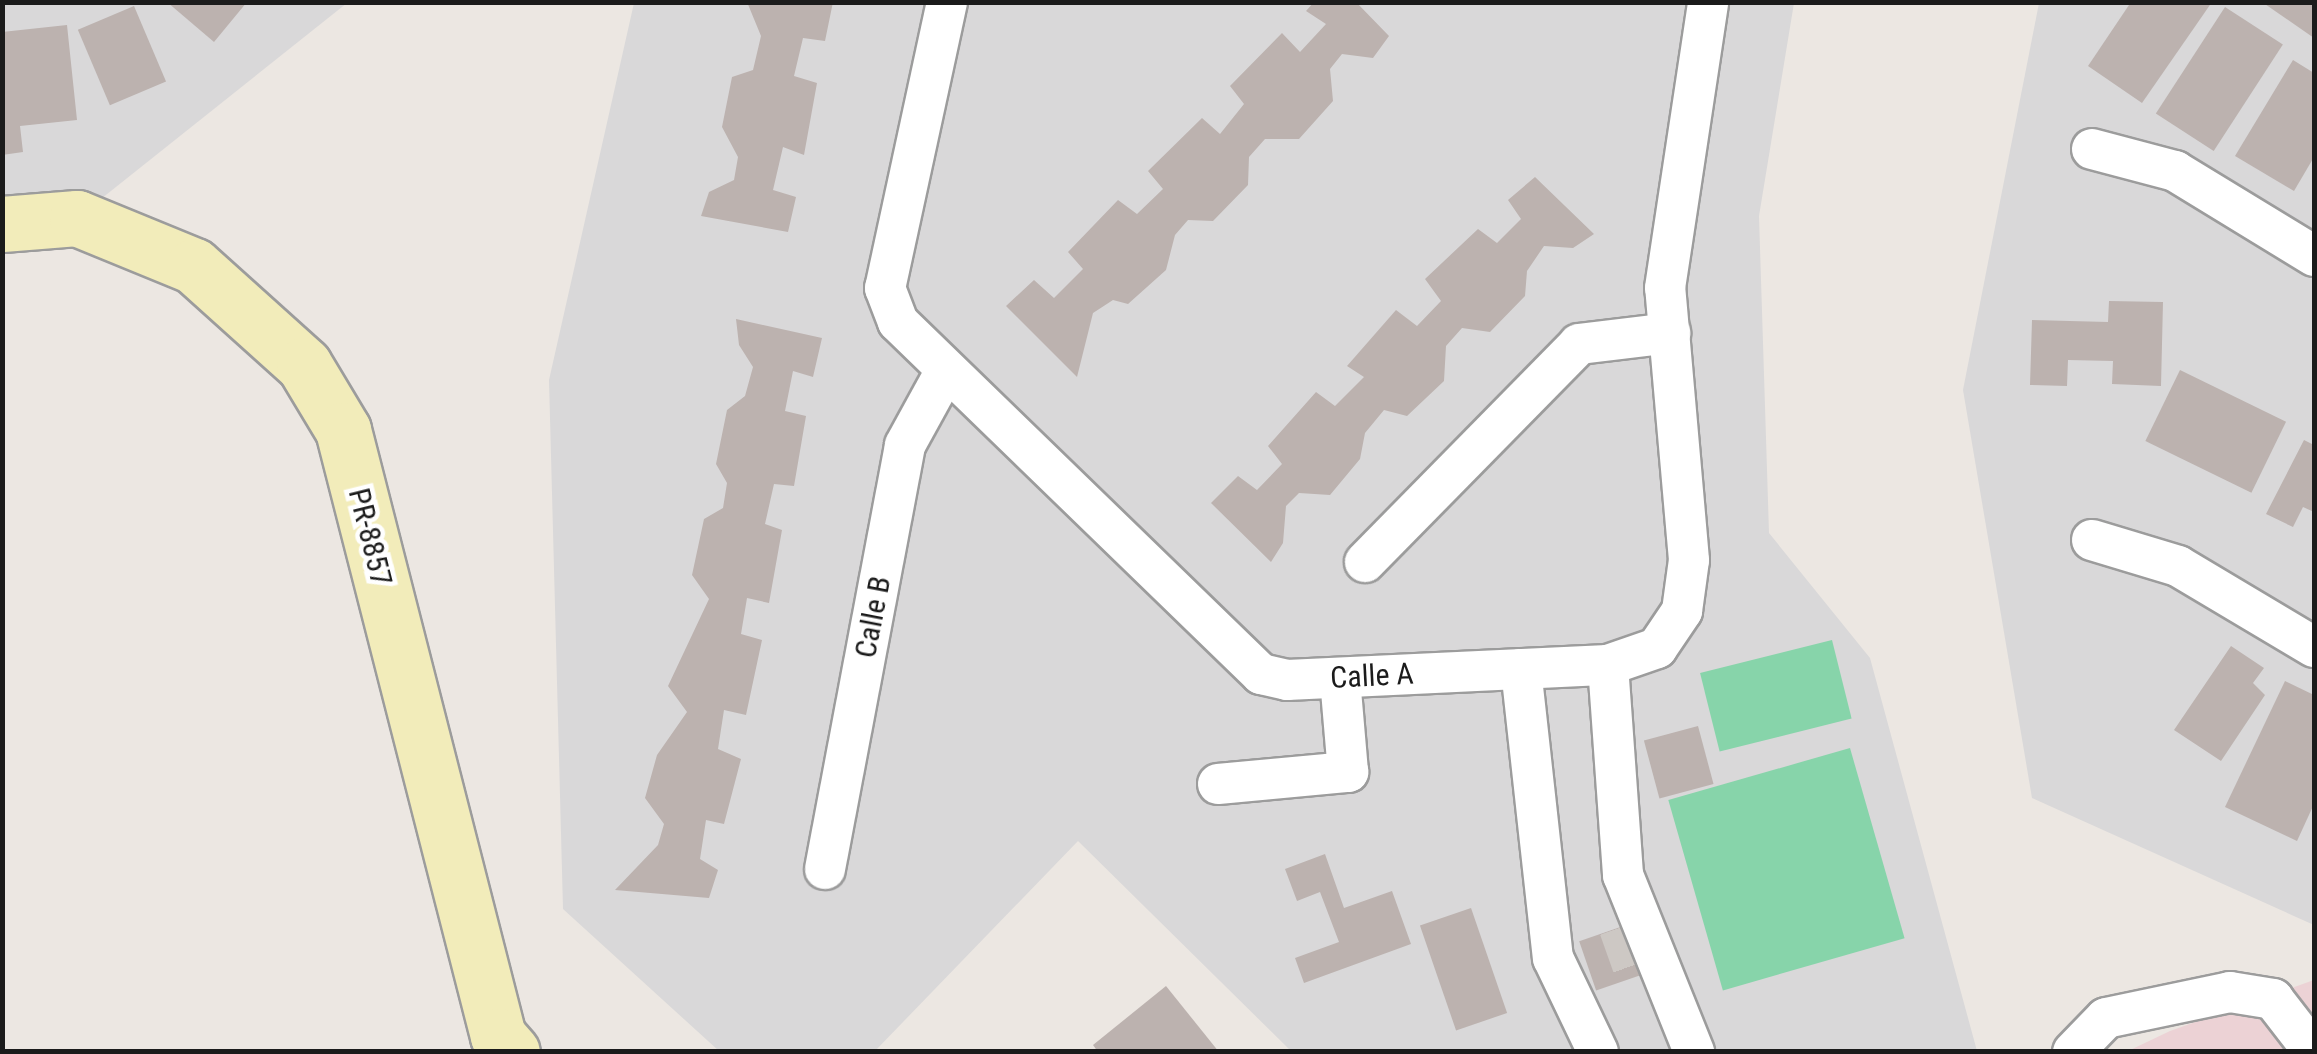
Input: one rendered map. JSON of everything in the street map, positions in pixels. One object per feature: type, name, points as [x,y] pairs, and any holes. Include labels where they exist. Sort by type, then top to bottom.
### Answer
[{"type":"street","name":"Calle A","points":[[947,2],[885,288],[898,322],[944,374],[1261,674],[1340,678],[1608,665],[1657,648],[1682,611],[1689,560],[1665,288],[1708,2]]},
{"type":"street","points":[[2092,149],[2175,171],[2314,256]]},
{"type":"street","name":"PR-8857","points":[[2,224],[76,218],[194,266],[304,365],[342,430],[498,1036],[512,1052]]},
{"type":"street","points":[[1365,562],[1579,344],[1670,333]]},
{"type":"street","name":"Calle B","points":[[825,870],[906,445],[944,374]]},
{"type":"street","points":[[2092,540],[2178,566],[2314,647]]},
{"type":"street","points":[[1608,665],[1623,875],[1619,928]]},
{"type":"street","points":[[1521,669],[1553,923],[1552,958],[1598,1052]]},
{"type":"street","points":[[1218,784],[1348,772],[1340,678]]},
{"type":"street","points":[[1623,875],[1672,1009],[1694,1052]]},
{"type":"street","points":[[1553,923],[1575,946],[1612,1052]]},
{"type":"street","points":[[1636,976],[1649,1001],[1672,1009]]},
{"type":"street","points":[[2073,1052],[2244,994],[2273,999],[2314,1052]]},
{"type":"shaded area","points":[[2,3],[347,3],[77,218],[3,226]]},
{"type":"shaded area","points":[[634,3],[1794,3],[1759,216],[1769,533],[1870,658],[1977,1051],[1291,1051],[1078,841],[875,1051],[719,1051],[563,909],[549,380]]},
{"type":"shaded area","points":[[2039,3],[2314,3],[2314,925],[2032,798],[1963,390]]},
{"type":"shaded area","points":[[2314,980],[2314,1051],[2126,1052],[2170,1031]]},
{"type":"green space","points":[[1832,640],[1852,719],[1720,751],[1700,673]]},
{"type":"green space","points":[[1850,748],[1905,938],[1723,990],[1668,800]]},
{"type":"building","points":[[167,2],[247,2],[214,42]]},
{"type":"building","points":[[747,2],[833,2],[825,41],[803,38],[794,76],[817,83],[804,155],[783,147],[773,190],[796,197],[788,232],[701,216],[709,192],[734,180],[738,157],[722,127],[732,77],[753,70],[761,36]]},
{"type":"building","points":[[1314,2],[1356,2],[1389,36],[1373,58],[1342,54],[1330,69],[1333,101],[1299,139],[1265,139],[1249,157],[1248,185],[1213,221],[1188,220],[1175,235],[1166,270],[1128,304],[1113,300],[1093,313],[1077,377],[1006,306],[1034,280],[1054,298],[1083,269],[1068,252],[1118,200],[1137,214],[1163,189],[1148,171],[1202,118],[1220,134],[1244,104],[1230,86],[1282,33],[1300,52],[1326,24],[1306,11]]},
{"type":"building","points":[[2131,2],[2212,2],[2142,103],[2088,66]]},
{"type":"building","points":[[2262,2],[2314,2],[2314,38]]},
{"type":"building","points":[[134,6],[166,81],[110,105],[78,30]]},
{"type":"building","points":[[2225,7],[2283,45],[2214,151],[2156,114]]},
{"type":"building","points":[[67,25],[77,120],[20,126],[23,152],[2,155],[2,32]]},
{"type":"building","points":[[2293,60],[2314,73],[2314,157],[2294,191],[2235,156]]},
{"type":"building","points":[[1535,177],[1594,234],[1573,248],[1544,246],[1527,271],[1525,296],[1490,332],[1462,328],[1446,346],[1444,381],[1407,416],[1384,410],[1365,433],[1360,459],[1330,495],[1299,493],[1286,506],[1283,543],[1271,562],[1211,503],[1238,476],[1257,490],[1282,464],[1268,446],[1316,392],[1335,406],[1364,377],[1347,366],[1396,310],[1417,326],[1441,301],[1425,279],[1478,229],[1497,243],[1521,219],[1508,200]]},
{"type":"building","points":[[2109,301],[2163,302],[2161,386],[2112,384],[2113,361],[2068,360],[2067,386],[2030,385],[2032,320],[2108,322]]},
{"type":"building","points":[[736,319],[822,338],[813,377],[793,371],[785,411],[806,416],[794,486],[774,484],[765,524],[782,530],[769,603],[747,598],[741,634],[762,640],[746,715],[724,710],[718,749],[741,759],[724,824],[706,820],[700,859],[718,870],[709,898],[615,890],[658,845],[664,824],[645,798],[657,755],[687,712],[668,686],[709,599],[692,575],[704,519],[723,508],[727,483],[716,464],[727,410],[745,396],[753,367],[739,345]]},
{"type":"building","points":[[2180,370],[2286,422],[2251,493],[2145,441]]},
{"type":"building","points":[[2304,440],[2314,445],[2314,512],[2303,507],[2293,527],[2266,514]]},
{"type":"building","points":[[2231,646],[2264,668],[2253,683],[2265,695],[2221,761],[2174,730]]},
{"type":"building","points":[[2285,681],[2314,695],[2314,804],[2297,841],[2225,807]]},
{"type":"building","points":[[1698,726],[1714,784],[1659,798],[1644,740]]},
{"type":"building","points":[[1325,854],[1344,908],[1392,891],[1411,944],[1304,983],[1295,958],[1339,942],[1320,892],[1297,901],[1285,869]]},
{"type":"building","points":[[1471,908],[1507,1013],[1456,1031],[1420,926]]},
{"type":"building","points":[[1635,922],[1652,971],[1596,990],[1579,941]]},
{"type":"building","points":[[1166,986],[1219,1052],[1098,1052],[1093,1045]]},
{"type":"tunnel","points":[[1619,928],[1636,976]]}]
